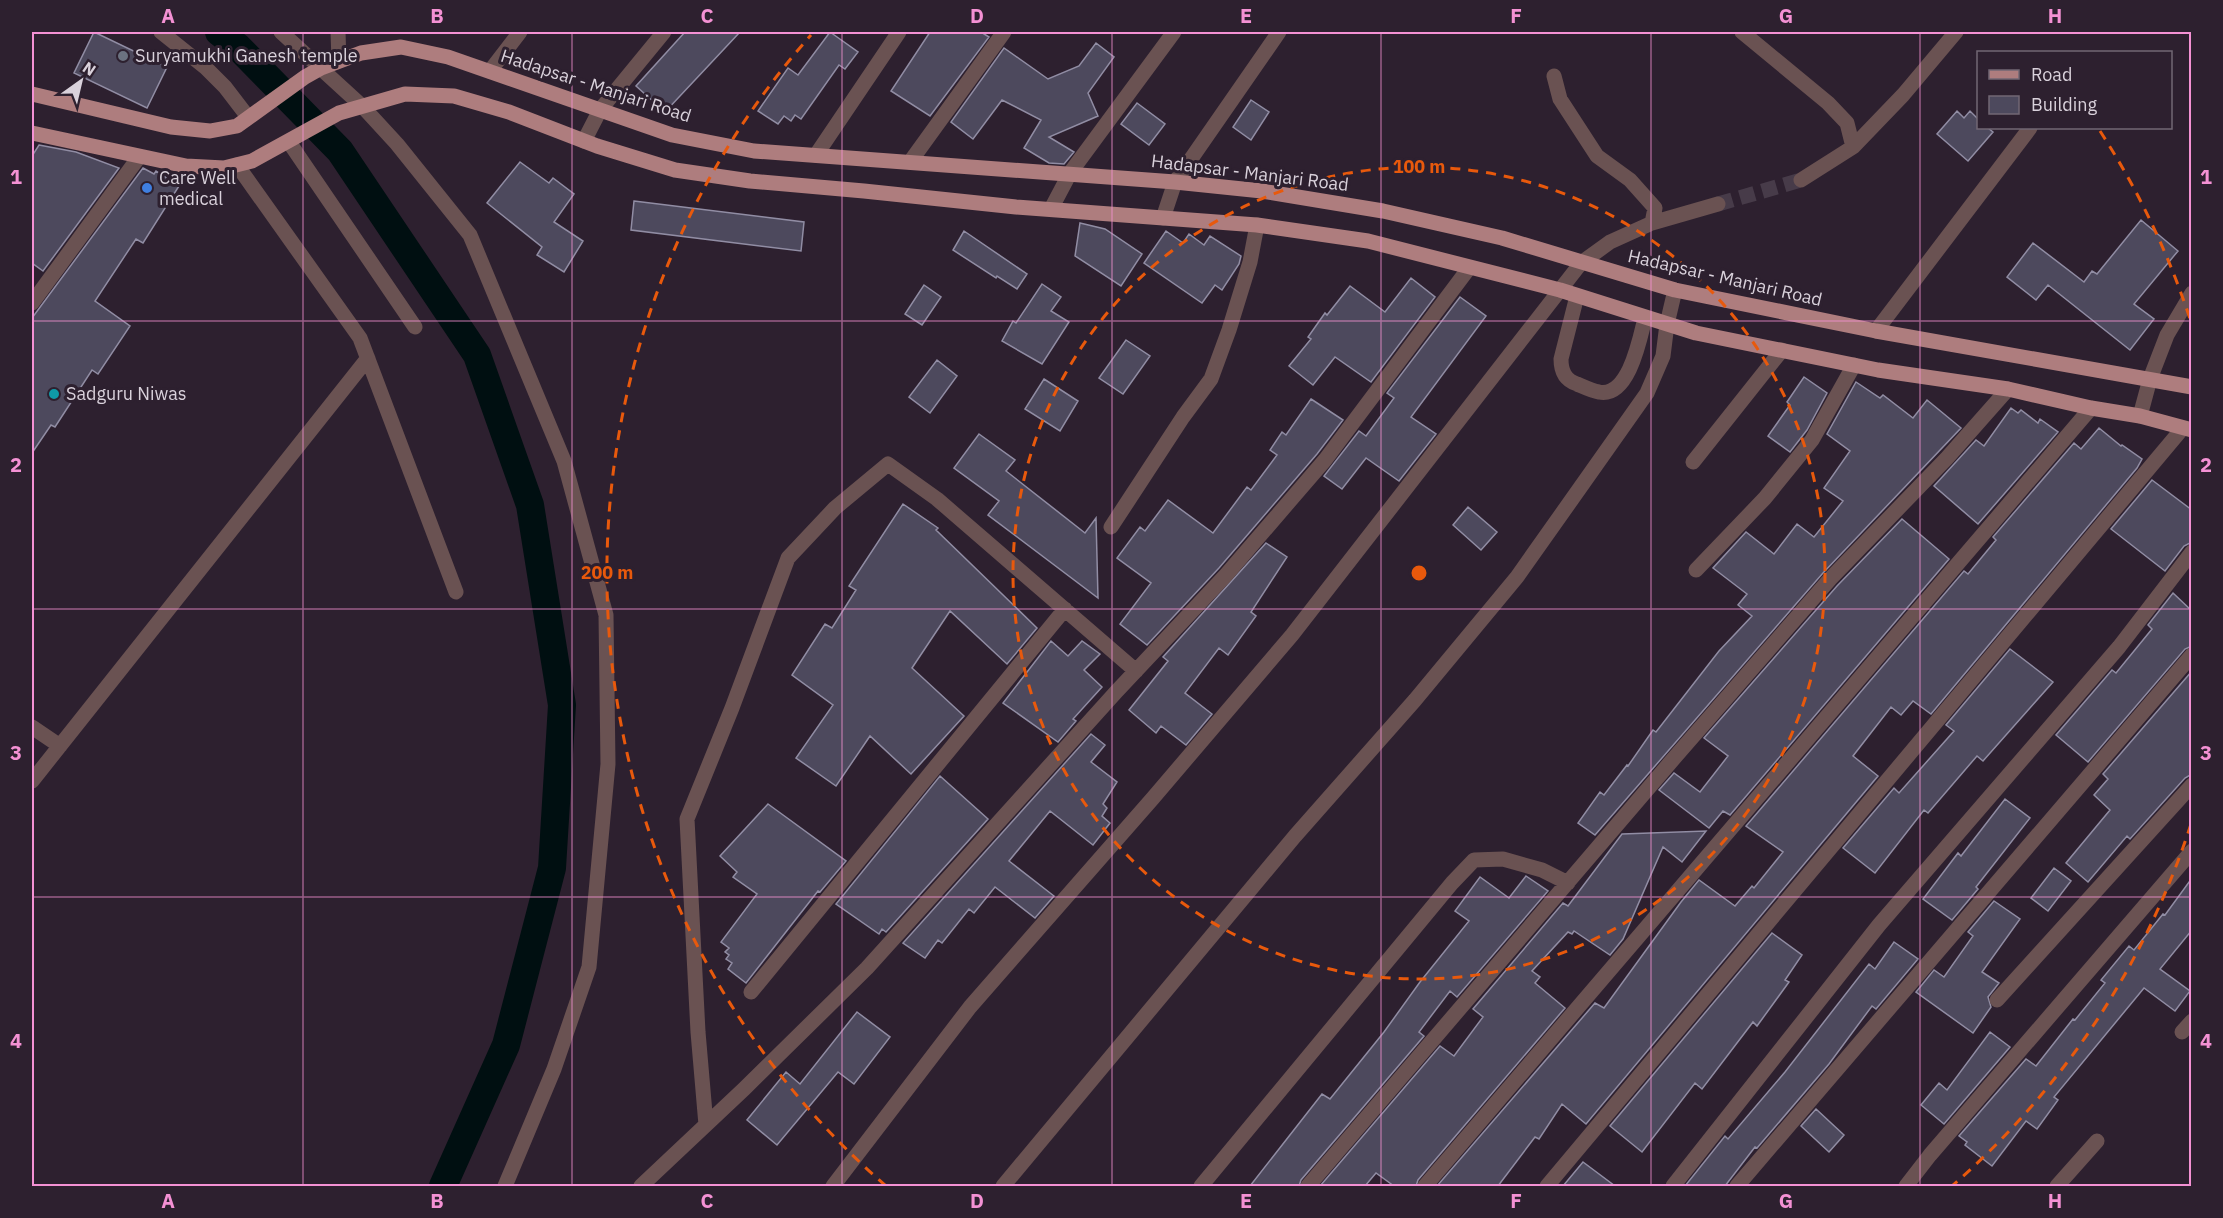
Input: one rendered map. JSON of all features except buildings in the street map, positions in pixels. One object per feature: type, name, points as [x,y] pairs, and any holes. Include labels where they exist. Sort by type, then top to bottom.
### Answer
[{"type":"main road","name":"Hadapsar - Manjari Road","points":[[248,117],[321,68],[361,53],[401,47],[448,57],[672,135],[754,151],[1070,173],[1262,191],[1383,211],[1502,238],[1675,290],[1876,331],[2192,387]]},
{"type":"main road","points":[[32,94],[171,127],[210,131],[237,126],[248,117]]},
{"type":"main road","points":[[32,133],[186,166],[224,168],[252,161],[339,113],[405,94],[454,96],[509,112],[584,141],[675,170],[728,178],[1051,209],[1257,225],[1368,241],[1560,290],[1696,333],[1854,365],[2008,389],[2091,408],[2140,416],[2187,429]]},
{"type":"street","points":[[161,32],[206,68],[225,87],[248,117]]},
{"type":"street","points":[[281,32],[363,107],[397,144],[470,235],[564,461],[606,615],[608,764],[589,967],[554,1069],[505,1186]]},
{"type":"street","points":[[338,32],[339,61]]},
{"type":"street","points":[[490,71],[520,32]]},
{"type":"street","points":[[584,141],[600,110],[664,32]]},
{"type":"street","points":[[816,155],[899,32]]},
{"type":"street","points":[[910,162],[1004,32]]},
{"type":"street","points":[[1051,209],[1070,173],[1174,32]]},
{"type":"street","points":[[1163,218],[1175,182],[1279,32]]},
{"type":"street","points":[[1742,32],[1847,123],[1853,147]]},
{"type":"street","points":[[1801,180],[1853,147],[1903,95],[1956,32]]},
{"type":"street","points":[[1554,76],[1560,99],[1597,156],[1630,180],[1655,208],[1652,223]]},
{"type":"street","points":[[1876,331],[2029,129]]},
{"type":"street","points":[[289,142],[415,327]]},
{"type":"street","points":[[32,303],[139,157]]},
{"type":"street","points":[[237,165],[360,338],[456,592]]},
{"type":"street","points":[[833,1186],[970,1007],[1292,635],[1581,262],[1610,242],[1652,223],[1718,204]]},
{"type":"street","points":[[1111,527],[1183,417],[1211,379],[1250,262],[1257,225]]},
{"type":"street","points":[[641,1186],[867,968],[1226,575],[1325,460],[1469,268]]},
{"type":"street","points":[[1003,1186],[1295,836],[1415,700],[1517,577],[1647,393],[1663,356],[1675,290]]},
{"type":"street","points":[[2140,416],[2150,379],[2167,335],[2192,293]]},
{"type":"street","points":[[1577,296],[1561,359],[1561,370],[1569,381],[1601,393],[1613,390],[1626,377],[1646,318]]},
{"type":"street","points":[[1693,462],[1782,351]]},
{"type":"street","points":[[32,781],[368,358]]},
{"type":"street","points":[[1696,570],[1765,498],[1812,440],[1854,365]]},
{"type":"street","points":[[1308,1186],[1830,579],[1947,458],[2008,389]]},
{"type":"street","points":[[1425,1186],[2091,408]]},
{"type":"street","points":[[1547,1186],[2187,429]]},
{"type":"street","points":[[706,1125],[698,1032],[687,819],[732,708],[788,558],[835,508],[888,464],[937,499],[1136,671]]},
{"type":"street","points":[[1673,1186],[1879,925],[2119,647],[2192,552]]},
{"type":"street","points":[[751,992],[1065,609]]},
{"type":"street","points":[[1737,1186],[2192,655]]},
{"type":"street","points":[[32,727],[60,746]]},
{"type":"street","points":[[1997,1000],[2192,785]]},
{"type":"street","points":[[1906,1186],[1930,1155],[2192,851]]},
{"type":"street","points":[[1201,1186],[1452,883],[1474,860],[1503,859],[1542,870],[1568,883]]},
{"type":"street","points":[[2057,1186],[2097,1141]]},
{"type":"waterway","points":[[219,32],[238,47],[340,151],[477,355],[530,505],[562,705],[552,868],[506,1045],[443,1186]]},
{"type":"tunnel","points":[[1718,204],[1801,180]]},
{"type":"place","name":"Suryamukhi Ganesh temple","points":[[123,56]]},
{"type":"place","name":"Care Well medical","points":[[147,188]]},
{"type":"place","name":"Sadguru Niwas","points":[[54,394]]}]
